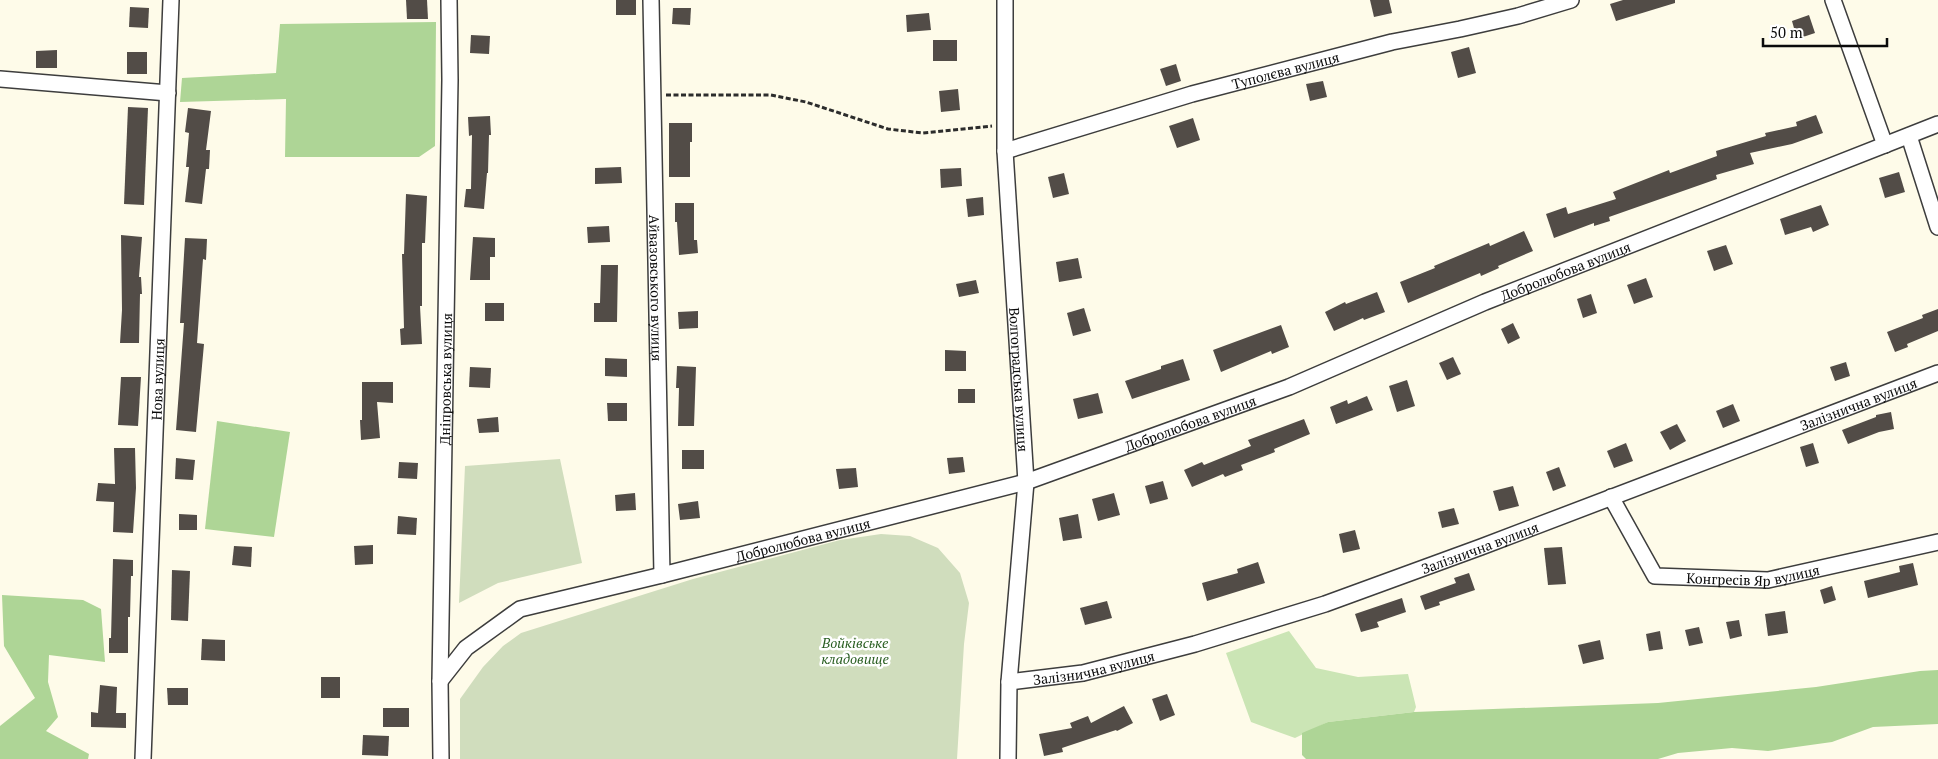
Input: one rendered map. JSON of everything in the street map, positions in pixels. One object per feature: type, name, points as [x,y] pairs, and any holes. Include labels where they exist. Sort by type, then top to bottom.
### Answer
[{"type":"street","name":"Нова вулиця","points":[[143,759],[171,0]]},
{"type":"street","name":"Дніпровська вулиця","points":[[441,759],[440,681],[450,99],[449,0]]},
{"type":"street","name":"Айвазовського вулиця","points":[[651,0],[662,575]]},
{"type":"street","name":"Волгоградська вулиця","points":[[1005,0],[1005,151],[1026,482],[1009,682],[1008,759]]},
{"type":"street","name":"Туполєва вулиця","points":[[1005,151],[1192,94],[1392,42],[1518,16],[1570,0]]},
{"type":"street","points":[[1833,0],[1885,145]]},
{"type":"street","points":[[0,79],[168,93]]},
{"type":"street","name":"Добролюбова вулиця","points":[[440,681],[466,648],[520,609],[662,575],[1026,482],[1289,387],[1485,302],[1938,124]]},
{"type":"street","points":[[1909,136],[1938,228]]},
{"type":"street","name":"Залізнична вулиця","points":[[1009,682],[1083,673],[1195,644],[1297,613],[1481,547],[1938,373]]},
{"type":"street","name":"Конгресів Яр вулиця","points":[[1611,497],[1656,576],[1768,580],[1938,542]]},
{"type":"path","points":[[653,95],[771,95],[806,102],[888,130],[923,133],[1005,125]]},
{"type":"green space","points":[[436,22],[435,146],[419,157],[285,157],[286,99],[180,102],[182,78],[276,73],[280,24]]},
{"type":"green space","points":[[217,421],[290,432],[274,537],[205,529]]},
{"type":"green space","points":[[560,459],[582,563],[498,583],[459,603],[465,466]]},
{"type":"green space","name":"Войківське кладовище","points":[[881,534],[910,536],[938,548],[960,573],[969,603],[964,644],[957,759],[460,759],[460,699],[483,667],[503,646],[521,633],[693,579],[840,540]]},
{"type":"green space","points":[[2,595],[83,600],[101,609],[105,662],[49,655],[48,682],[58,717],[46,731],[89,754],[88,759],[0,759],[0,726],[35,698],[4,646]]},
{"type":"green space","points":[[1289,631],[1316,668],[1358,677],[1408,674],[1416,707],[1414,712],[1328,722],[1295,738],[1251,722],[1226,653]]},
{"type":"green space","points":[[1938,670],[1938,724],[1873,727],[1832,742],[1768,751],[1732,748],[1678,753],[1658,759],[1306,759],[1302,755],[1302,733],[1328,722],[1414,712],[1658,703],[1816,687]]},
{"type":"building","points":[[406,0],[427,0],[428,19],[407,19]]},
{"type":"building","points":[[616,0],[636,0],[636,15],[616,15]]},
{"type":"building","points":[[1370,0],[1389,0],[1392,13],[1374,17]]},
{"type":"building","points":[[1623,0],[1675,0],[1675,3],[1616,21],[1610,4]]},
{"type":"building","points":[[130,7],[149,8],[148,28],[129,27]]},
{"type":"building","points":[[673,8],[691,8],[690,25],[672,24]]},
{"type":"building","points":[[929,13],[931,30],[907,32],[906,15]]},
{"type":"building","points":[[1809,15],[1815,33],[1797,39],[1792,21]]},
{"type":"building","points":[[471,35],[490,36],[489,54],[470,53]]},
{"type":"building","points":[[933,40],[957,40],[957,61],[933,61]]},
{"type":"building","points":[[1469,47],[1476,73],[1458,78],[1451,52]]},
{"type":"building","points":[[57,50],[57,68],[36,68],[36,51]]},
{"type":"building","points":[[127,52],[147,52],[147,74],[127,74]]},
{"type":"building","points":[[1176,64],[1181,81],[1166,86],[1160,69]]},
{"type":"building","points":[[1323,81],[1327,97],[1310,101],[1306,84]]},
{"type":"building","points":[[958,89],[960,110],[941,112],[939,91]]},
{"type":"building","points":[[128,107],[148,108],[144,205],[124,204]]},
{"type":"building","points":[[188,108],[211,111],[206,150],[210,150],[209,169],[206,169],[202,204],[185,202],[189,167],[186,167],[189,133],[185,132]]},
{"type":"building","points":[[1816,115],[1823,133],[1792,144],[1750,153],[1754,164],[1716,175],[1717,179],[1609,217],[1610,221],[1594,226],[1594,223],[1554,238],[1546,214],[1566,207],[1568,214],[1616,199],[1613,192],[1669,170],[1670,173],[1717,156],[1716,151],[1766,136],[1765,133],[1797,126],[1796,122]]},
{"type":"building","points":[[490,116],[491,135],[489,135],[488,173],[484,209],[464,207],[466,189],[471,189],[472,135],[469,136],[468,117]]},
{"type":"building","points":[[1193,118],[1200,140],[1177,148],[1169,126]]},
{"type":"building","points":[[669,123],[692,123],[690,177],[669,177]]},
{"type":"building","points":[[621,167],[622,183],[595,184],[595,168]]},
{"type":"building","points":[[961,168],[962,186],[941,188],[940,169]]},
{"type":"building","points":[[1899,172],[1905,192],[1885,198],[1879,178]]},
{"type":"building","points":[[1064,173],[1069,194],[1053,198],[1048,177]]},
{"type":"building","points":[[406,194],[427,196],[425,243],[422,243],[422,306],[420,306],[422,344],[401,345],[400,329],[404,328],[402,254],[404,254]]},
{"type":"building","points":[[983,197],[984,215],[968,217],[966,199]]},
{"type":"building","points":[[675,203],[694,203],[694,240],[697,240],[698,253],[679,255]]},
{"type":"building","points":[[1821,205],[1829,225],[1813,232],[1811,227],[1785,235],[1780,219]]},
{"type":"building","points":[[609,226],[610,242],[588,243],[587,227]]},
{"type":"building","points":[[1524,231],[1533,251],[1498,266],[1499,268],[1481,276],[1480,273],[1408,303],[1400,282],[1489,243],[1490,246]]},
{"type":"building","points":[[121,235],[142,237],[139,277],[141,277],[142,294],[140,294],[139,343],[120,343],[122,310]]},
{"type":"building","points":[[473,237],[495,238],[495,257],[490,257],[490,280],[470,280]]},
{"type":"building","points":[[185,238],[207,239],[206,260],[203,259],[197,343],[204,344],[196,432],[176,430],[184,323],[180,323]]},
{"type":"building","points":[[1726,245],[1733,264],[1714,271],[1707,251]]},
{"type":"building","points":[[1078,258],[1082,278],[1059,282],[1056,262]]},
{"type":"building","points":[[601,265],[618,265],[617,322],[594,322],[594,303],[600,303]]},
{"type":"building","points":[[1646,278],[1653,297],[1634,304],[1627,285]]},
{"type":"building","points":[[976,280],[979,293],[959,297],[956,284]]},
{"type":"building","points":[[1377,292],[1385,312],[1364,320],[1363,318],[1334,331],[1325,312],[1345,302],[1346,304]]},
{"type":"building","points":[[1591,294],[1597,313],[1583,318],[1577,299]]},
{"type":"building","points":[[485,303],[504,303],[504,321],[485,321]]},
{"type":"building","points":[[1084,308],[1091,331],[1073,336],[1067,313]]},
{"type":"building","points":[[1938,309],[1938,331],[1907,344],[1908,347],[1895,352],[1887,332],[1923,318],[1922,315]]},
{"type":"building","points":[[698,311],[698,328],[679,329],[678,312]]},
{"type":"building","points":[[1513,323],[1520,338],[1508,344],[1501,329]]},
{"type":"building","points":[[1281,325],[1289,347],[1272,354],[1271,351],[1221,372],[1213,350]]},
{"type":"building","points":[[945,350],[966,351],[966,371],[945,371]]},
{"type":"building","points":[[1453,357],[1461,374],[1447,380],[1439,363]]},
{"type":"building","points":[[605,358],[627,359],[627,377],[605,376]]},
{"type":"building","points":[[1183,359],[1190,380],[1132,399],[1125,381],[1161,369],[1161,366]]},
{"type":"building","points":[[1846,362],[1850,376],[1835,381],[1830,367]]},
{"type":"building","points":[[677,366],[696,367],[694,426],[678,426],[679,388],[676,388]]},
{"type":"building","points":[[470,367],[491,368],[490,388],[469,387]]},
{"type":"building","points":[[121,377],[141,377],[138,426],[118,425]]},
{"type":"building","points":[[1407,380],[1415,406],[1397,412],[1389,386]]},
{"type":"building","points":[[362,382],[393,382],[393,403],[377,402],[380,438],[361,440]]},
{"type":"building","points":[[958,389],[975,389],[975,403],[958,403]]},
{"type":"building","points":[[1098,393],[1103,413],[1078,419],[1073,399]]},
{"type":"building","points":[[1367,396],[1373,410],[1336,424],[1330,407],[1347,400],[1348,404]]},
{"type":"building","points":[[607,403],[627,403],[627,421],[608,421]]},
{"type":"building","points":[[1733,404],[1740,421],[1723,428],[1716,411]]},
{"type":"building","points":[[1891,412],[1894,429],[1879,432],[1848,444],[1842,430],[1876,417],[1876,415]]},
{"type":"building","points":[[498,417],[499,432],[479,433],[477,419]]},
{"type":"building","points":[[1304,419],[1310,434],[1274,449],[1275,452],[1241,465],[1243,470],[1225,477],[1223,474],[1192,487],[1184,470],[1202,462],[1204,465],[1251,446],[1248,440]]},
{"type":"building","points":[[1677,424],[1686,441],[1670,450],[1660,432]]},
{"type":"building","points":[[1626,443],[1633,461],[1614,468],[1607,451]]},
{"type":"building","points":[[1813,443],[1819,463],[1806,467],[1800,447]]},
{"type":"building","points":[[114,448],[135,448],[136,488],[133,533],[113,532],[114,502],[96,501],[98,483],[115,484]]},
{"type":"building","points":[[682,450],[704,450],[704,469],[682,469]]},
{"type":"building","points":[[963,457],[965,472],[949,474],[947,458]]},
{"type":"building","points":[[176,458],[195,460],[193,480],[175,479]]},
{"type":"building","points":[[399,462],[418,463],[417,479],[398,478]]},
{"type":"building","points":[[1559,467],[1566,486],[1553,491],[1546,472]]},
{"type":"building","points":[[856,468],[858,487],[839,489],[836,469]]},
{"type":"building","points":[[1163,481],[1168,499],[1150,504],[1145,486]]},
{"type":"building","points":[[1513,486],[1519,506],[1499,511],[1493,491]]},
{"type":"building","points":[[635,493],[636,510],[616,511],[615,495]]},
{"type":"building","points":[[1114,493],[1120,515],[1098,521],[1092,499]]},
{"type":"building","points":[[698,501],[700,518],[680,520],[678,504]]},
{"type":"building","points":[[1454,508],[1459,524],[1442,528],[1438,512]]},
{"type":"building","points":[[179,514],[197,515],[197,530],[179,530]]},
{"type":"building","points":[[1078,514],[1082,538],[1063,541],[1059,518]]},
{"type":"building","points":[[398,516],[417,518],[416,535],[397,534]]},
{"type":"building","points":[[1355,530],[1360,549],[1343,553],[1339,534]]},
{"type":"building","points":[[373,545],[373,564],[355,565],[354,546]]},
{"type":"building","points":[[234,546],[252,547],[251,567],[232,565]]},
{"type":"building","points":[[1562,547],[1566,584],[1548,585],[1544,548]]},
{"type":"building","points":[[113,559],[133,560],[130,617],[128,617],[128,653],[109,653]]},
{"type":"building","points":[[1258,562],[1265,583],[1207,601],[1202,583],[1238,573],[1237,569]]},
{"type":"building","points":[[1913,563],[1918,585],[1868,598],[1864,581],[1900,572],[1899,566]]},
{"type":"building","points":[[172,570],[190,571],[188,621],[171,620]]},
{"type":"building","points":[[1469,573],[1475,590],[1439,602],[1440,605],[1425,610],[1420,596],[1456,583],[1454,578]]},
{"type":"building","points":[[1832,586],[1836,600],[1824,604],[1820,590]]},
{"type":"building","points":[[1402,598],[1406,612],[1377,622],[1379,627],[1361,632],[1355,614]]},
{"type":"building","points":[[1107,601],[1112,618],[1085,625],[1080,608]]},
{"type":"building","points":[[1785,611],[1788,633],[1768,636],[1765,614]]},
{"type":"building","points":[[1739,620],[1742,636],[1730,639],[1726,622]]},
{"type":"building","points":[[1699,627],[1703,643],[1689,646],[1685,630]]},
{"type":"building","points":[[1660,631],[1663,649],[1649,651],[1646,634]]},
{"type":"building","points":[[202,639],[225,640],[225,661],[201,660]]},
{"type":"building","points":[[1600,640],[1604,659],[1583,664],[1578,645]]},
{"type":"building","points":[[321,677],[340,677],[340,698],[321,698]]},
{"type":"building","points":[[100,685],[117,687],[116,713],[126,713],[126,728],[91,727],[91,712],[98,713]]},
{"type":"building","points":[[167,688],[188,688],[188,705],[168,705]]},
{"type":"building","points":[[1167,694],[1175,715],[1160,721],[1152,699]]},
{"type":"building","points":[[1124,706],[1133,723],[1117,731],[1062,748],[1063,752],[1044,756],[1039,734],[1072,728],[1070,723],[1088,716],[1091,723]]},
{"type":"building","points":[[383,708],[409,708],[409,727],[383,727]]},
{"type":"building","points":[[363,735],[389,736],[388,756],[362,755]]}]
